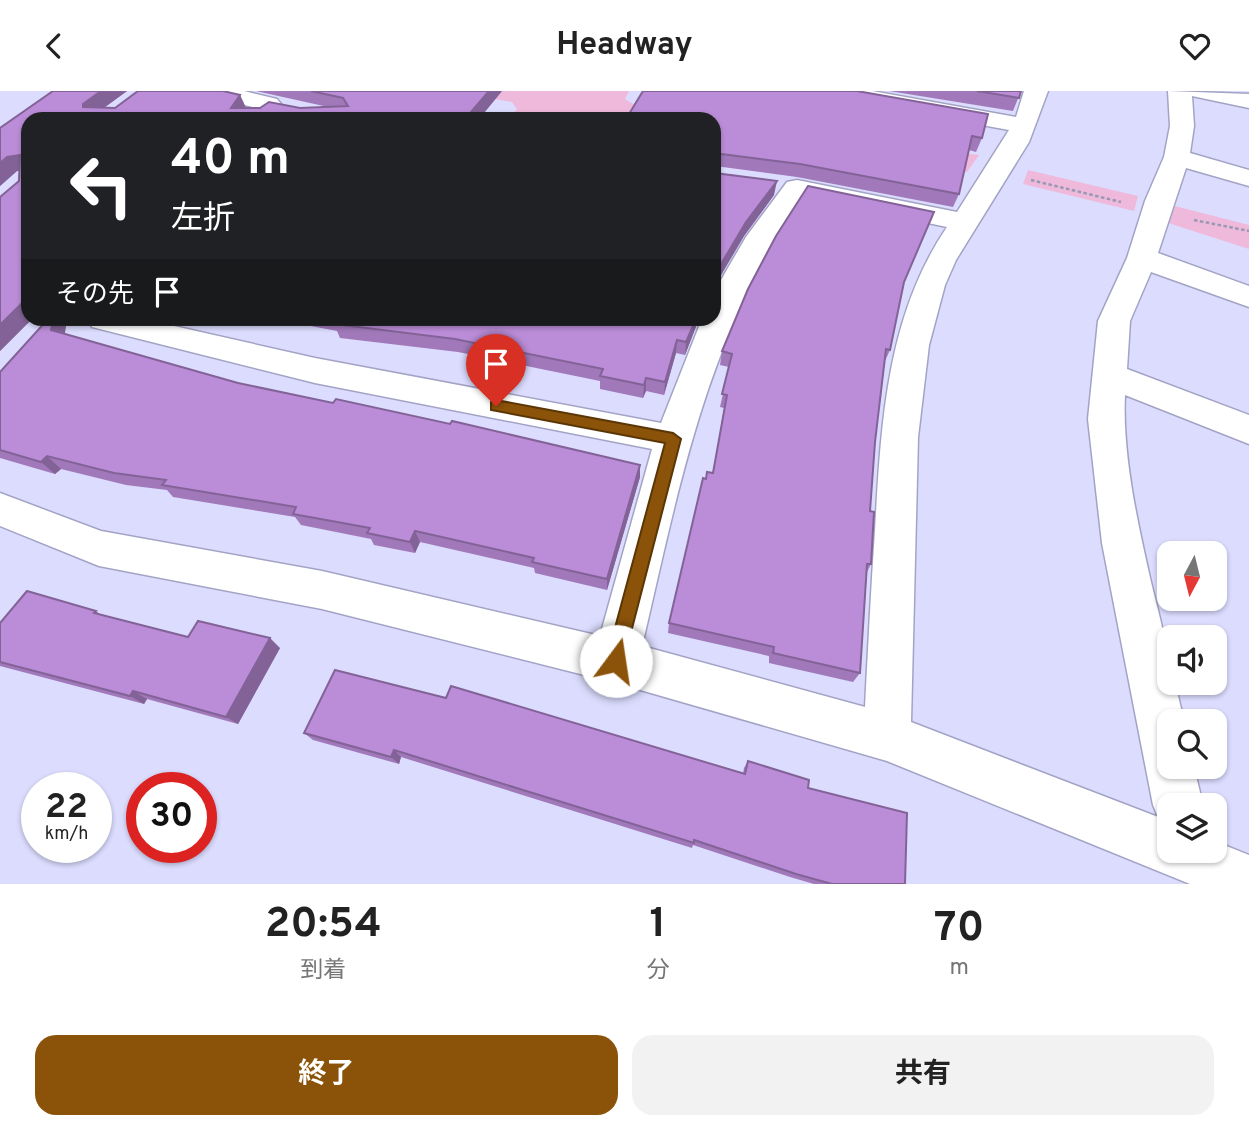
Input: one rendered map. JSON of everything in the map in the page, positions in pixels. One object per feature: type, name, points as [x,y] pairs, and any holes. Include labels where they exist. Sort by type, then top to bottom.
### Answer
[{"type":"street","points":[[215,91],[260,112],[295,110]]},
{"type":"street","points":[[834,91],[886,95],[1025,126]]},
{"type":"street","points":[[887,737],[897,473],[907,359],[931,283],[964,222],[1025,126],[1035,91]]},
{"type":"street","points":[[1157,709],[1122,543],[1106,419],[1114,321],[1142,258],[1159,201],[1177,157],[1182,126],[1181,91]]},
{"type":"street","points":[[1200,91],[1249,101]]},
{"type":"street","points":[[1177,157],[1249,178]]},
{"type":"street","points":[[721,291],[750,251],[783,186],[964,222]]},
{"type":"street","points":[[1142,258],[1249,297]]},
{"type":"street","points":[[130,326],[357,380],[673,439]]},
{"type":"street","points":[[616,661],[673,439],[710,326]]},
{"type":"street","points":[[1111,376],[1249,430]]},
{"type":"street","points":[[0,509],[44,529],[99,548],[322,590],[616,661],[887,737],[1157,842]]},
{"type":"street","points":[[1207,863],[1249,882]]},
{"type":"shaded area","points":[[450,91],[629,91],[625,99],[641,109],[663,112],[515,112],[517,109],[512,102]]},
{"type":"shaded area","points":[[721,120],[979,155],[967,172],[870,155]]},
{"type":"shaded area","points":[[1028,170],[1138,196],[1134,211],[1023,184]]},
{"type":"shaded area","points":[[1167,204],[1249,225],[1249,249],[1165,222]]},
{"type":"building","points":[[53,91],[101,91],[83,104],[83,107],[115,108],[138,91],[223,91],[240,95],[231,108],[260,108],[269,102],[300,108],[348,106],[343,98],[311,91],[489,91],[471,112],[23,112]]},
{"type":"building","points":[[643,91],[857,91],[988,114],[982,138],[972,136],[959,194],[800,164],[721,154],[721,112],[630,112]]},
{"type":"building","points":[[977,91],[1021,91],[1019,98]]},
{"type":"building","points":[[21,113],[21,304],[0,325],[0,197],[19,181],[20,155],[7,157],[0,163],[0,128]]},
{"type":"building","points":[[721,174],[777,181],[746,222],[721,264]]},
{"type":"building","points":[[808,186],[934,212],[904,282],[890,350],[886,349],[875,442],[870,511],[874,512],[871,564],[867,564],[860,673],[773,653],[774,647],[669,623],[703,478],[706,479],[707,472],[713,473],[727,395],[722,394],[732,354],[722,351],[748,289],[776,236]]},
{"type":"building","points":[[42,326],[52,326],[51,330],[238,383],[333,403],[336,399],[450,424],[452,421],[640,465],[607,579],[532,562],[534,558],[415,531],[410,542],[367,533],[370,528],[293,514],[296,507],[162,485],[166,480],[114,473],[47,456],[41,462],[0,450],[0,372]]},
{"type":"building","points":[[350,326],[693,326],[686,342],[677,340],[665,382],[646,378],[644,385],[600,376],[603,369],[455,339]]},
{"type":"building","points":[[27,591],[96,611],[94,613],[188,637],[198,621],[270,638],[226,717],[133,691],[130,696],[0,662],[0,623]]},
{"type":"building","points":[[335,670],[446,698],[451,686],[745,774],[748,761],[809,780],[808,788],[907,813],[905,884],[832,884],[394,750],[391,757],[304,733]]},
{"type":"route","points":[[496,406],[673,439],[616,661]]}]
